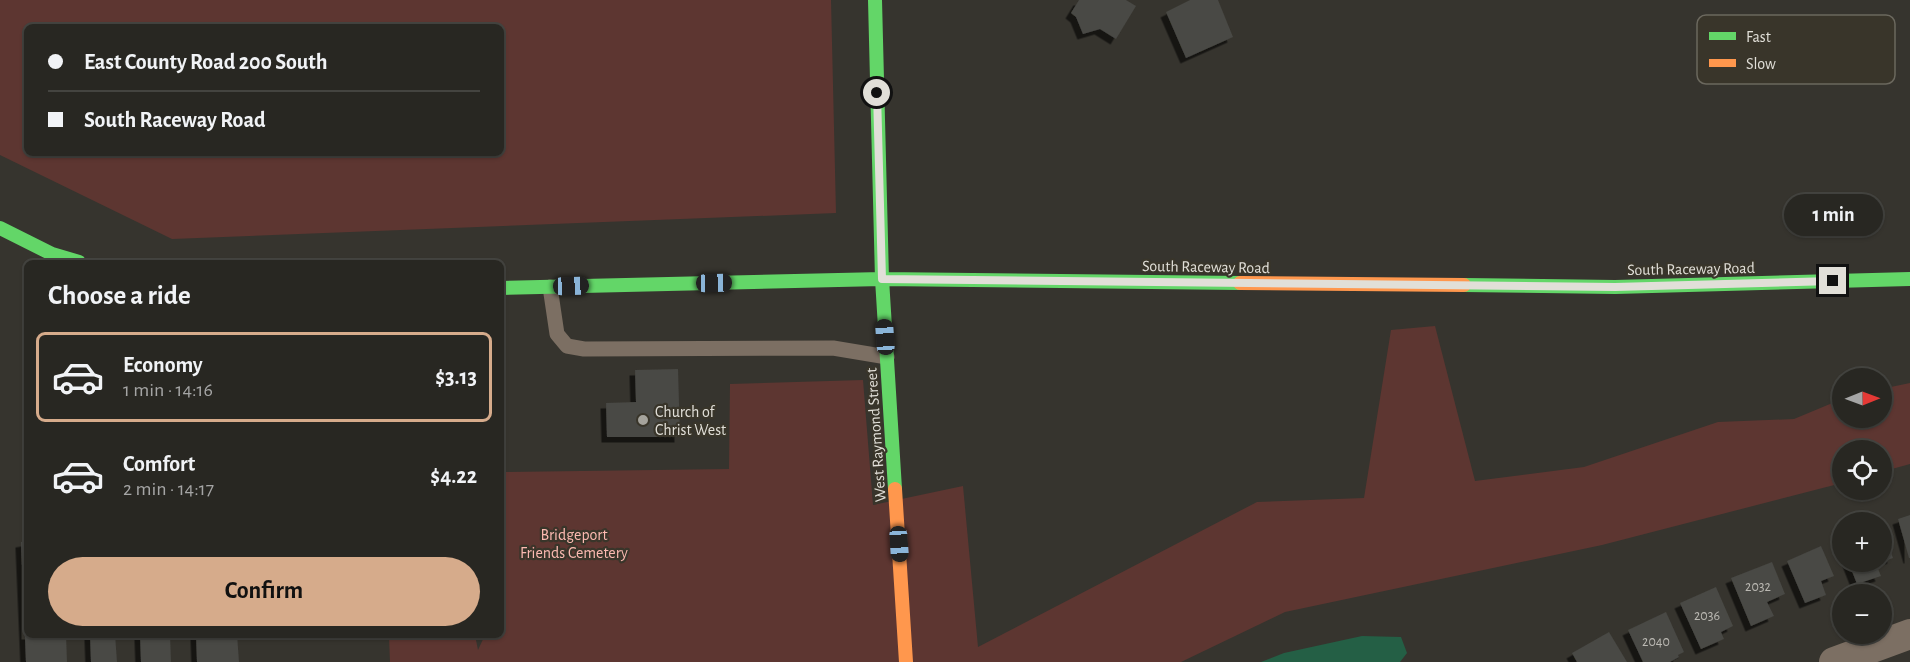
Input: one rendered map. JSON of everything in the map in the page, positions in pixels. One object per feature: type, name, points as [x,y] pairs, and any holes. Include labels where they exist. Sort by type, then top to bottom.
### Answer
[{"type":"main road","name":"West Raymond Street","points":[[874,0],[882,279],[906,662]]},
{"type":"main road","points":[[0,228],[52,254],[72,260]]},
{"type":"main road","name":"South Raceway Road","points":[[504,288],[882,279],[1615,287],[1910,279]]},
{"type":"street","points":[[1834,662],[1910,634]]},
{"type":"lane","points":[[550,286],[557,334],[567,346],[584,349],[833,348],[887,357]]},
{"type":"green space","points":[[0,0],[831,0],[836,213],[172,239],[0,155]]},
{"type":"green space","name":"Bridgeport Friends Cemetery","points":[[1435,326],[1475,481],[1584,467],[1718,422],[1794,419],[1832,403],[1832,428],[1892,428],[1892,387],[1910,383],[1910,464],[1892,469],[1892,440],[1832,440],[1832,486],[1602,545],[1285,612],[1181,662],[390,662],[389,638],[476,638],[478,650],[484,638],[504,638],[504,472],[729,469],[730,384],[863,380],[873,505],[963,486],[978,647],[1257,502],[1364,498],[1391,330]]},
{"type":"shaded area","points":[[1362,636],[1401,637],[1407,653],[1400,662],[1261,662],[1284,653]]},
{"type":"building","points":[[1079,0],[1126,0],[1136,6],[1116,39],[1100,29],[1083,34],[1076,17],[1071,13]]},
{"type":"building","points":[[1190,0],[1218,0],[1233,37],[1186,58],[1166,12]]},
{"type":"building","name":"Church of Christ West","points":[[678,369],[680,437],[607,437],[606,403],[636,402],[635,370]]},
{"type":"building","points":[[1910,515],[1910,558],[1909,558],[1898,519]]},
{"type":"building","points":[[21,542],[24,542],[24,614]]},
{"type":"building","points":[[1821,546],[1834,576],[1821,581],[1826,595],[1805,603],[1787,561]]},
{"type":"building","points":[[1772,562],[1785,594],[1767,602],[1774,616],[1751,626],[1731,578]]},
{"type":"building","points":[[1852,572],[1879,572],[1881,576],[1857,584]]},
{"type":"building","points":[[1716,587],[1733,626],[1721,632],[1724,639],[1701,649],[1680,603]]},
{"type":"building","points":[[1666,612],[1684,652],[1670,662],[1643,662],[1628,630]]},
{"type":"building","points":[[1609,632],[1627,662],[1577,662],[1572,653]]},
{"type":"building","points":[[25,638],[66,638],[67,662],[26,662]]},
{"type":"building","points":[[90,638],[115,638],[117,662],[91,662]]},
{"type":"building","points":[[140,638],[170,638],[171,662],[141,662]]},
{"type":"building","points":[[196,638],[237,638],[239,662],[197,662]]},
{"type":"traffic: fast","points":[[875,0],[882,279],[895,489]]},
{"type":"traffic: fast","points":[[0,228],[52,254],[72,260]]},
{"type":"traffic: fast","points":[[504,288],[882,279],[1240,283]]},
{"type":"traffic: fast","points":[[1464,285],[1615,287],[1910,279]]},
{"type":"traffic: slow","points":[[1240,283],[1464,285]]},
{"type":"traffic: slow","points":[[895,489],[906,662]]},
{"type":"place","name":"Church of Christ West","points":[[643,420]]},
{"type":"route","points":[[877,93],[882,279],[1615,287],[1833,281]]}]
